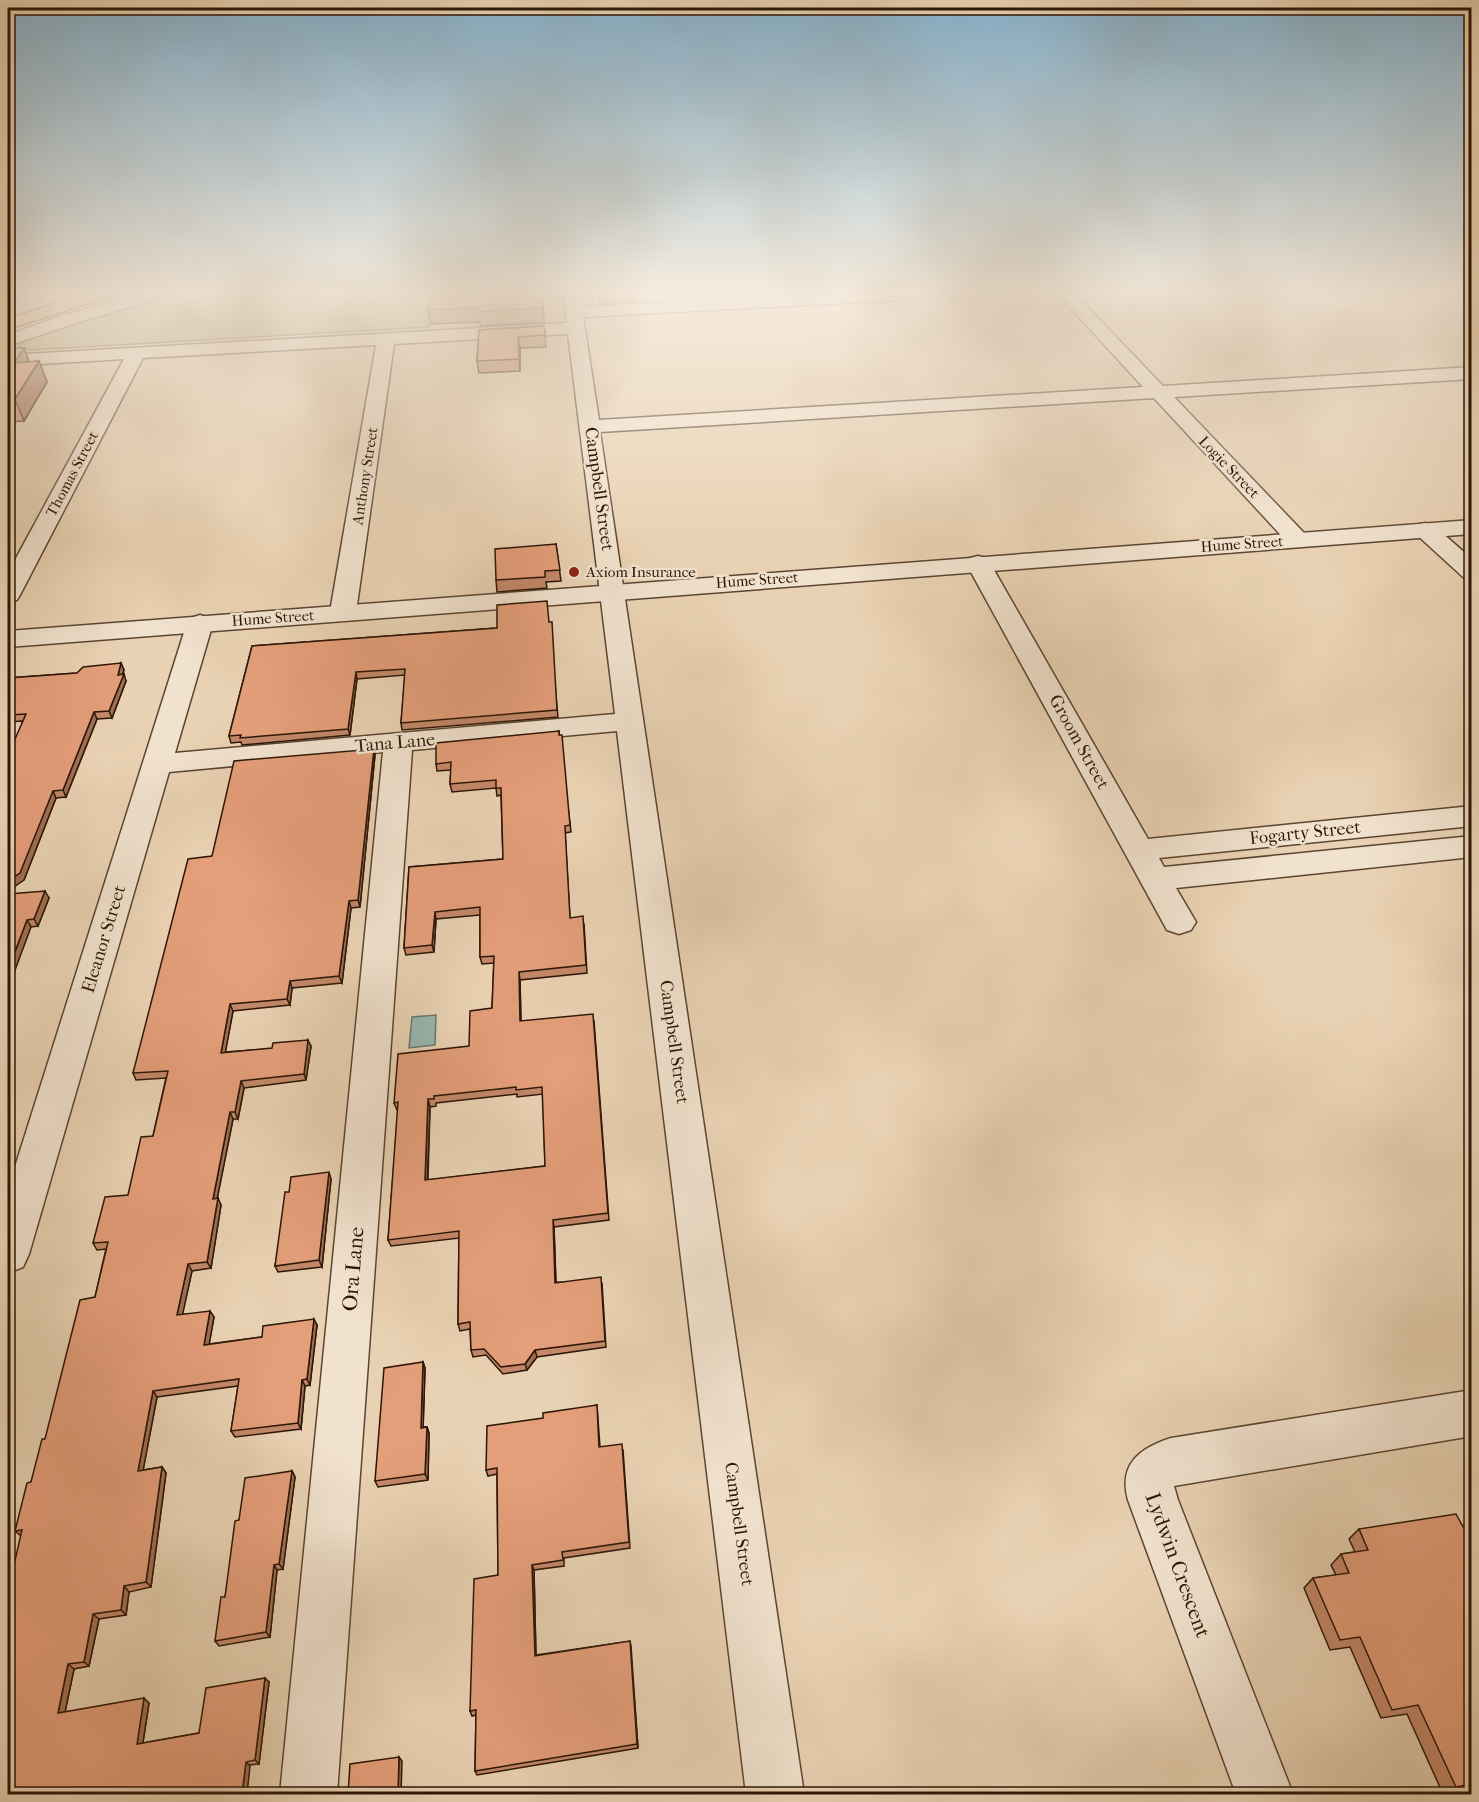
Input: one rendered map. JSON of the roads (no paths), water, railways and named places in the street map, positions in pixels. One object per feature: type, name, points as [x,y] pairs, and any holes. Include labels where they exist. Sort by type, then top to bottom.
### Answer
[{"type":"street","name":"Thomas Street","points":[[8,596],[125,374]]},
{"type":"street","name":"Anthony Street","points":[[343,612],[381,374]]},
{"type":"street","name":"Campbell Street","points":[[583,374],[775,1794]]},
{"type":"street","name":"Logie Street","points":[[1140,374],[1298,540]]},
{"type":"street","points":[[590,427],[1454,374]]},
{"type":"street","name":"Hume Street","points":[[8,639],[1472,527]]},
{"type":"street","points":[[1425,530],[1472,572]]},
{"type":"street","name":"Groom Street","points":[[978,564],[1179,922]]},
{"type":"street","name":"Eleanor Street","points":[[8,1254],[200,623]]},
{"type":"street","name":"Tana Lane","points":[[158,764],[631,722]]},
{"type":"street","name":"Ora Lane","points":[[308,1794],[398,743]]},
{"type":"street","name":"Fogarty Street","points":[[1139,850],[1472,816]]},
{"type":"street","name":"Fogarty Street","points":[[1155,879],[1472,846]]},
{"type":"street","name":"Lydwin Crescent","points":[[1264,1794],[1153,1500],[1149,1482],[1151,1473],[1156,1467],[1171,1461],[1472,1413]]},
{"type":"water","points":[[436,1015],[435,1045],[409,1048],[412,1017]]},
{"type":"place","name":"Axiom Insurance","points":[[574,572]]}]
